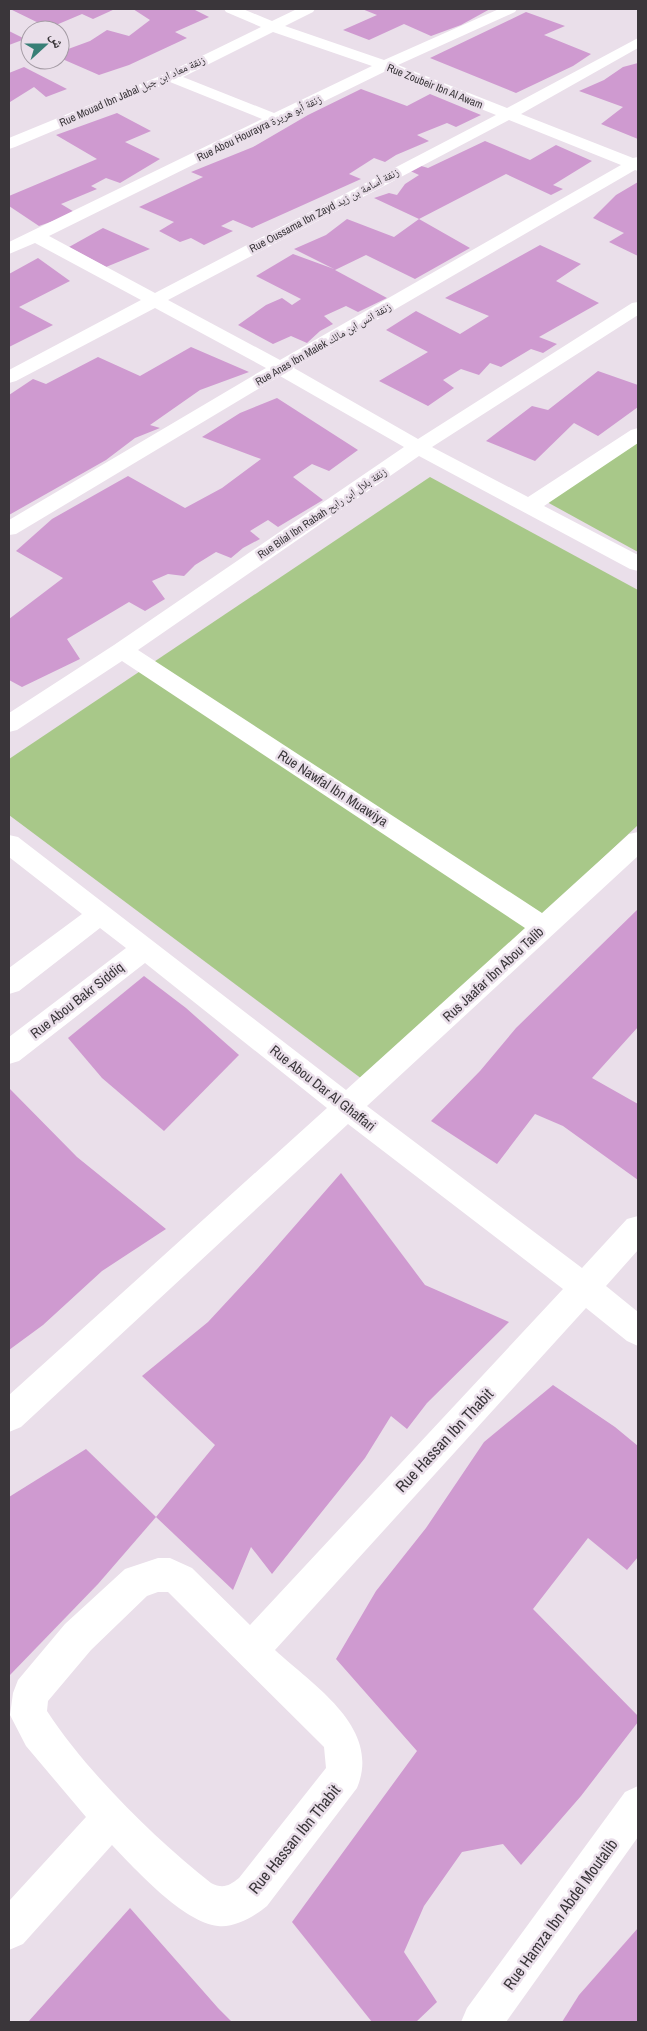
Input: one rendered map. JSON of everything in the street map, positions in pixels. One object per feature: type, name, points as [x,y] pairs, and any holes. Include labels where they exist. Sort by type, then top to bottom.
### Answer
[{"type":"street","name":"Rue Zoubeir Ibn Al Awam","points":[[231,9],[271,26],[385,65],[637,164]]},
{"type":"street","name":"Rue Mouad Ibn Jabal زنقة معاد ابن جبل","points":[[9,144],[170,76],[308,9]]},
{"type":"street","name":"Rue Abou Hourayra زنقة أبو هريرة","points":[[9,249],[278,120],[385,65],[510,9]]},
{"type":"street","name":"Rue Oussama Ibn Zayd زنقة أسامة بن زيد","points":[[9,377],[507,114],[638,42]]},
{"type":"street","points":[[170,76],[278,120]]},
{"type":"street","name":"Rue Anas Ibn Malek زنقة انس ابن مالك","points":[[9,529],[280,368],[637,164]]},
{"type":"street","points":[[36,236],[280,368],[418,446],[638,564]]},
{"type":"street","name":"Rue Bilal Ibn Rabah زنقة بلال ابن رابح","points":[[9,724],[122,650],[418,446],[638,307]]},
{"type":"street","points":[[531,505],[638,434]]},
{"type":"street","name":"Rue Nawfal Ibn Muawiya","points":[[122,650],[544,927]]},
{"type":"street","name":"Rus Jaafar Ibn Abou Talib","points":[[9,1416],[638,841]]},
{"type":"street","name":"Rue Abou Dar Al Ghaffari","points":[[9,844],[145,948],[348,1108],[584,1287],[638,1331]]},
{"type":"street","points":[[9,983],[100,914]]},
{"type":"street","name":"Rue Abou Bakr Siddiq","points":[[9,1052],[145,948]]},
{"type":"street","name":"Rue Hassan Ibn Thabit","points":[[250,1650],[638,1229]]},
{"type":"street","name":"Rue Hassan Ibn Thabit","points":[[158,1575],[170,1575],[180,1580],[250,1650],[335,1730],[342,1740],[346,1756],[344,1775],[253,1892],[243,1901],[230,1905],[216,1906],[186,1890],[112,1818],[43,1740],[28,1715],[32,1693],[48,1670],[78,1637],[138,1581],[158,1575]]},
{"type":"street","name":"Rue Hamza Ibn Abdel Moutalib","points":[[481,2022],[638,1805]]},
{"type":"street","points":[[9,1930],[112,1818]]},
{"type":"green space","points":[[638,438],[638,552],[547,502]]},
{"type":"green space","points":[[430,477],[638,590],[638,825],[366,1082],[9,815],[9,759]]},
{"type":"building","points":[[10,9],[115,9],[93,19],[82,14],[68,20],[33,20]]},
{"type":"building","points":[[133,9],[193,9],[209,17],[175,32],[187,38],[129,65],[99,75],[70,62],[70,48],[90,41],[107,30],[129,36],[150,20]]},
{"type":"building","points":[[362,9],[490,9],[461,25],[431,36],[404,24],[369,40],[343,30],[377,15]]},
{"type":"building","points":[[526,12],[565,26],[544,35],[591,54],[573,66],[516,93],[430,58]]},
{"type":"building","points":[[9,31],[20,36],[20,41],[9,45]]},
{"type":"building","points":[[638,63],[638,139],[601,124],[623,107],[579,91],[604,80],[623,67]]},
{"type":"building","points":[[20,69],[30,70],[67,89],[46,97],[34,87],[10,102],[9,73]]},
{"type":"building","points":[[361,89],[407,106],[430,94],[481,115],[456,127],[447,123],[417,135],[429,141],[396,155],[385,162],[374,158],[349,174],[361,179],[252,228],[233,220],[221,226],[233,231],[204,245],[191,238],[180,242],[159,231],[174,222],[139,207],[203,177],[191,172],[253,147],[308,115]]},
{"type":"building","points":[[117,113],[151,131],[125,142],[160,159],[120,183],[106,178],[91,186],[97,189],[61,204],[76,213],[39,226],[9,206],[9,196],[97,159],[56,135]]},
{"type":"building","points":[[485,141],[530,160],[556,145],[592,161],[553,185],[563,189],[551,195],[506,174],[419,219],[374,198],[389,193],[397,195],[405,184],[419,175],[406,169],[418,165],[428,168]]},
{"type":"building","points":[[638,182],[638,256],[609,242],[624,233],[593,218],[616,195]]},
{"type":"building","points":[[347,219],[394,237],[419,219],[470,248],[415,279],[366,255],[335,270],[387,298],[358,312],[346,306],[324,316],[333,324],[320,331],[307,343],[291,336],[273,344],[238,325],[266,305],[282,298],[292,305],[301,299],[256,276],[293,254],[334,269],[294,249],[326,235]]},
{"type":"building","points":[[103,228],[150,249],[106,267],[69,247]]},
{"type":"building","points":[[540,245],[581,264],[556,281],[599,303],[539,337],[557,344],[543,353],[531,349],[501,367],[490,363],[479,375],[461,369],[443,380],[454,388],[428,406],[379,381],[428,352],[386,330],[416,311],[460,334],[489,316],[445,298]]},
{"type":"building","points":[[38,258],[70,281],[19,307],[53,325],[9,347],[9,274]]},
{"type":"building","points":[[191,347],[249,372],[200,390],[150,425],[160,428],[135,438],[106,460],[9,515],[9,395],[33,379],[46,384],[98,357],[140,376]]},
{"type":"building","points":[[598,371],[638,385],[638,407],[598,436],[574,423],[535,461],[486,441],[532,406],[548,410]]},
{"type":"building","points":[[277,398],[358,450],[329,471],[312,464],[293,477],[323,500],[278,527],[268,520],[250,531],[260,539],[243,548],[231,558],[216,552],[195,565],[184,576],[168,574],[152,581],[165,599],[145,611],[129,602],[67,639],[80,659],[22,687],[9,680],[9,619],[63,578],[16,551],[52,519],[128,476],[185,508],[222,488],[261,459],[202,437],[240,413]]},
{"type":"building","points":[[638,909],[638,1027],[592,1078],[638,1104],[638,1180],[563,1126],[535,1114],[497,1164],[431,1121],[480,1071],[516,1028]]},
{"type":"building","points":[[144,976],[186,1008],[239,1055],[164,1131],[102,1078],[68,1038]]},
{"type":"building","points":[[9,1088],[77,1157],[166,1229],[102,1271],[43,1325],[9,1350]]},
{"type":"building","points":[[341,1173],[425,1285],[509,1322],[427,1403],[407,1429],[391,1416],[365,1458],[272,1574],[251,1547],[233,1590],[156,1517],[215,1445],[142,1376],[208,1322]]},
{"type":"building","points":[[553,1385],[615,1427],[638,1446],[638,1557],[627,1570],[588,1538],[533,1609],[638,1716],[638,1722],[581,1796],[521,1865],[503,1844],[462,1852],[424,1906],[404,1952],[437,2002],[416,2022],[372,2022],[292,1922],[417,1751],[336,1659],[376,1591],[426,1528],[484,1442]]},
{"type":"building","points":[[86,1449],[156,1517],[98,1584],[9,1676],[9,1497]]},
{"type":"building","points":[[130,1908],[232,2022],[28,2022]]},
{"type":"building","points":[[638,1928],[638,2022],[562,2022],[579,1995]]}]
